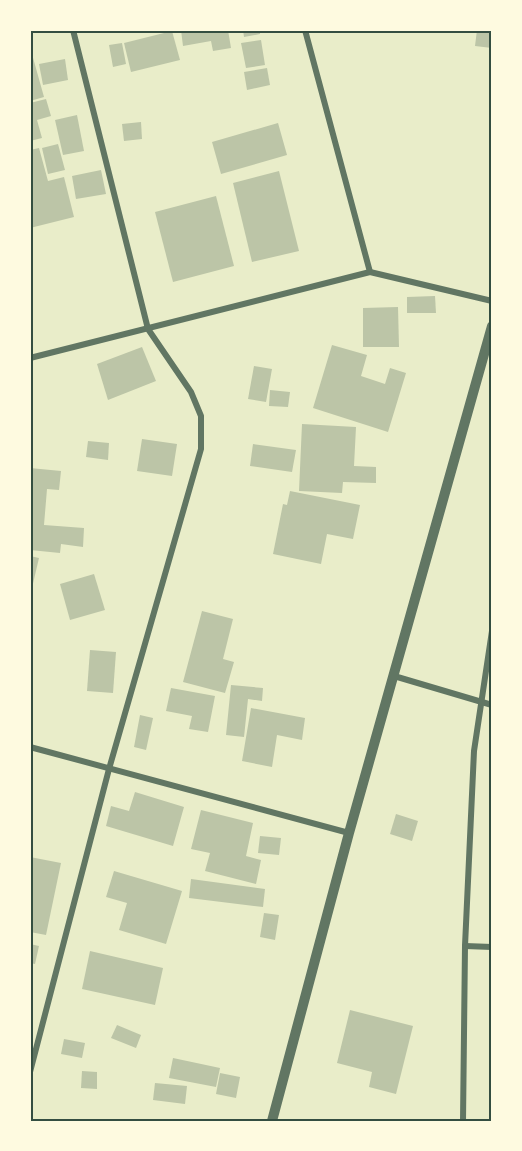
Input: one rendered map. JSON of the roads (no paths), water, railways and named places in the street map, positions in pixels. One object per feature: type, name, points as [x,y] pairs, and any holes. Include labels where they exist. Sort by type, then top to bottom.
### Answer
[{"type":"street","points":[[30,1072],[109,768],[201,449],[201,416],[191,392],[148,329],[73,30]]},
{"type":"street","points":[[305,30],[370,272]]},
{"type":"street","points":[[30,358],[370,272],[492,301]]},
{"type":"street","points":[[272,1121],[349,833],[488,357],[492,326]]},
{"type":"street","points":[[463,1121],[465,946],[474,751],[492,631]]},
{"type":"street","points":[[394,676],[492,705]]},
{"type":"street","points":[[30,747],[349,833]]},
{"type":"street","points":[[465,946],[492,947]]}]
